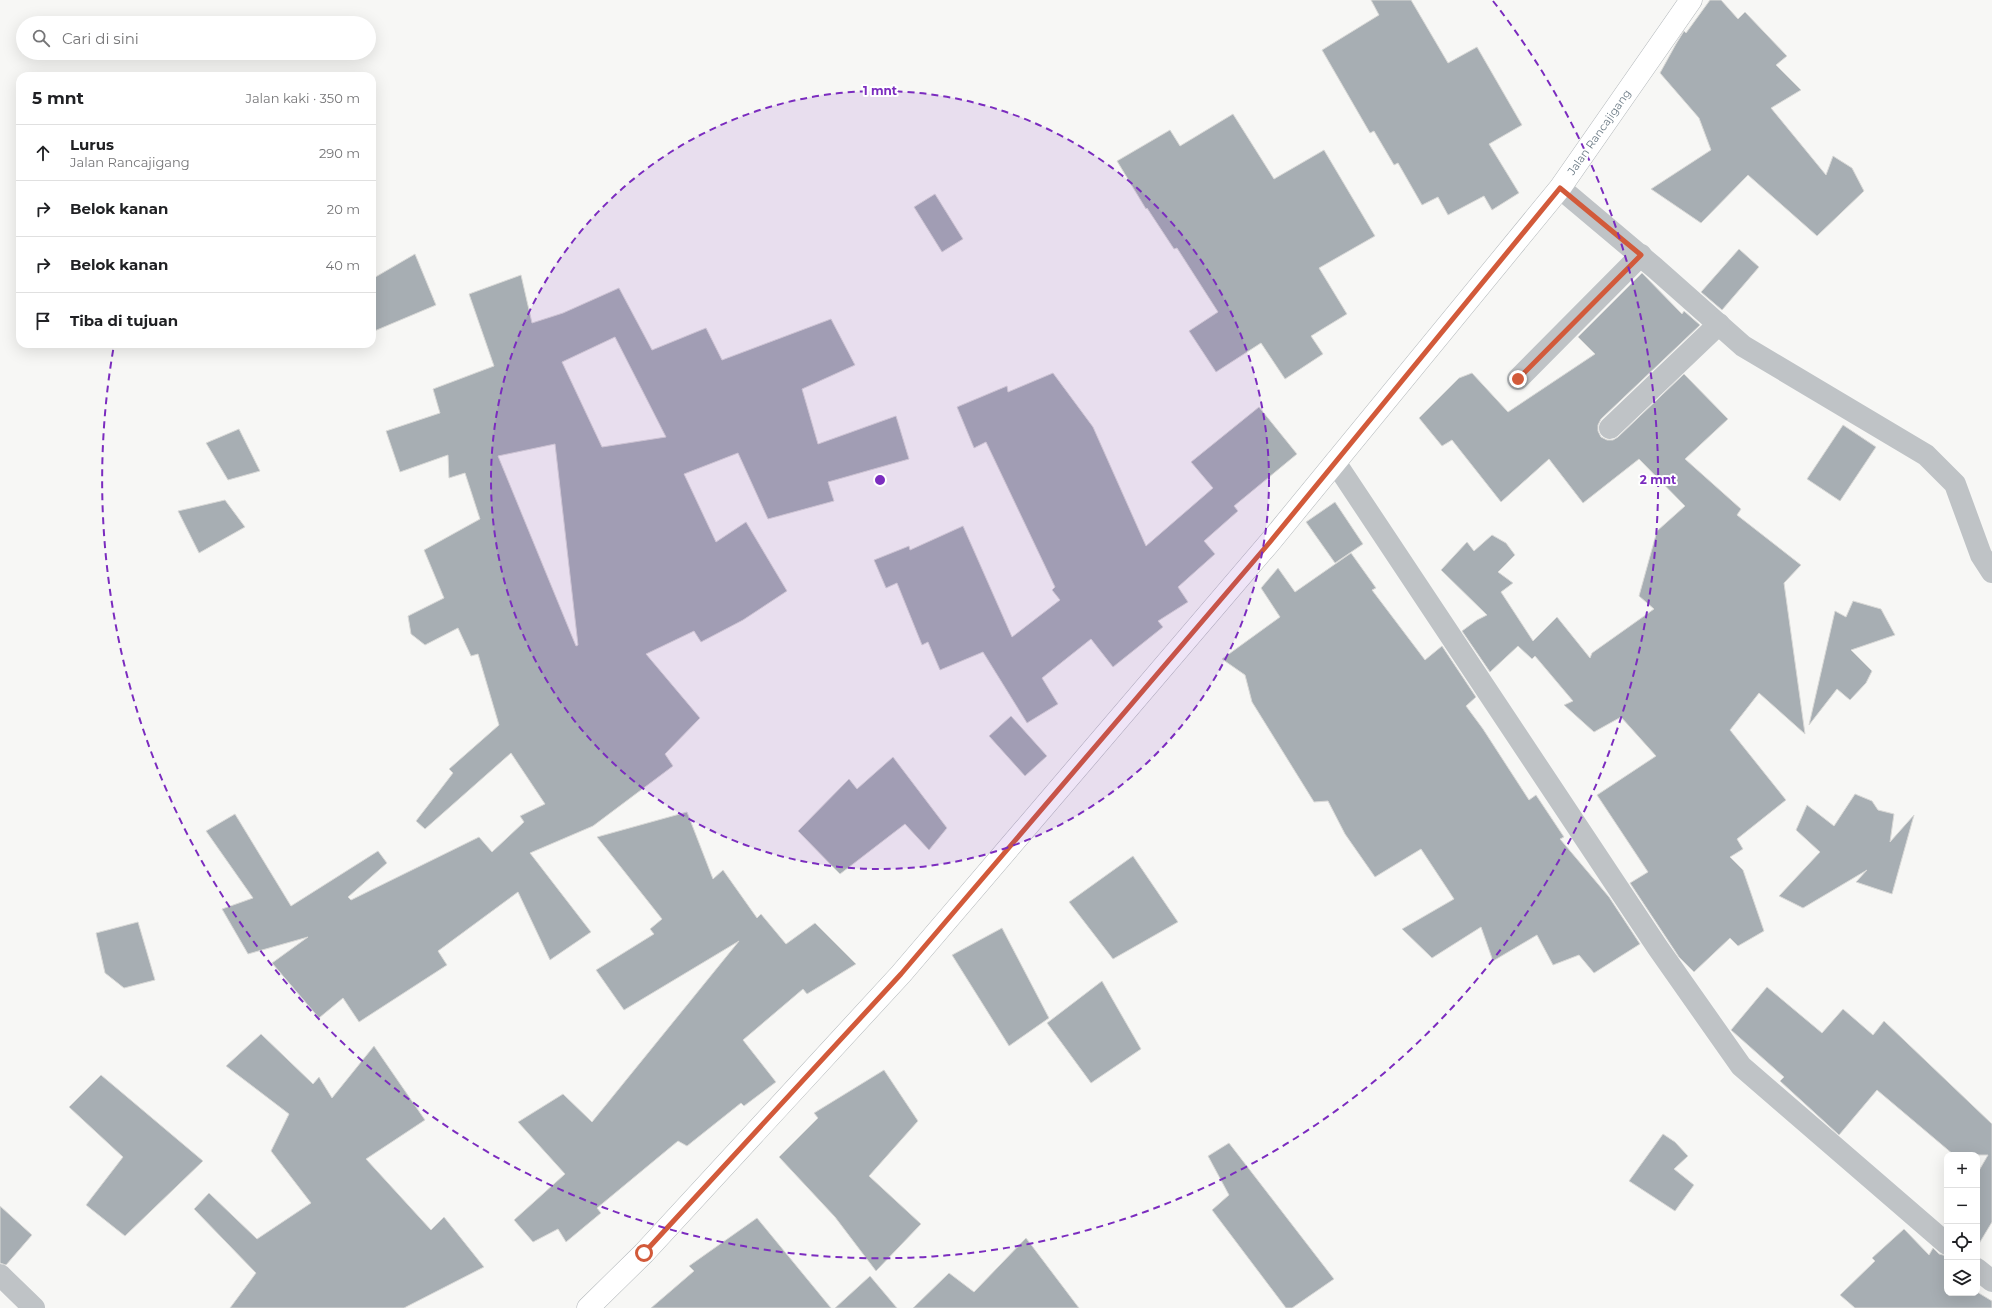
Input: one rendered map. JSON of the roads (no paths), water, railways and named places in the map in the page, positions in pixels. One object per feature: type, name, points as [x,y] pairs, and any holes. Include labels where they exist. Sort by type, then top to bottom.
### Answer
[{"type":"main road","name":"Jalan Rancajigang","points":[[588,1308],[644,1253],[901,974],[1270,542],[1560,188],[1691,0]]},
{"type":"street","points":[[1560,188],[1641,255],[1743,346],[1926,455],[1955,484],[1981,555],[1992,572]]},
{"type":"street","points":[[1518,379],[1641,255]]},
{"type":"street","points":[[1610,428],[1719,324]]},
{"type":"street","points":[[1335,462],[1658,948],[1741,1066],[1944,1241]]},
{"type":"street","points":[[1980,1271],[1992,1281]]},
{"type":"street","points":[[0,1275],[34,1308]]}]
